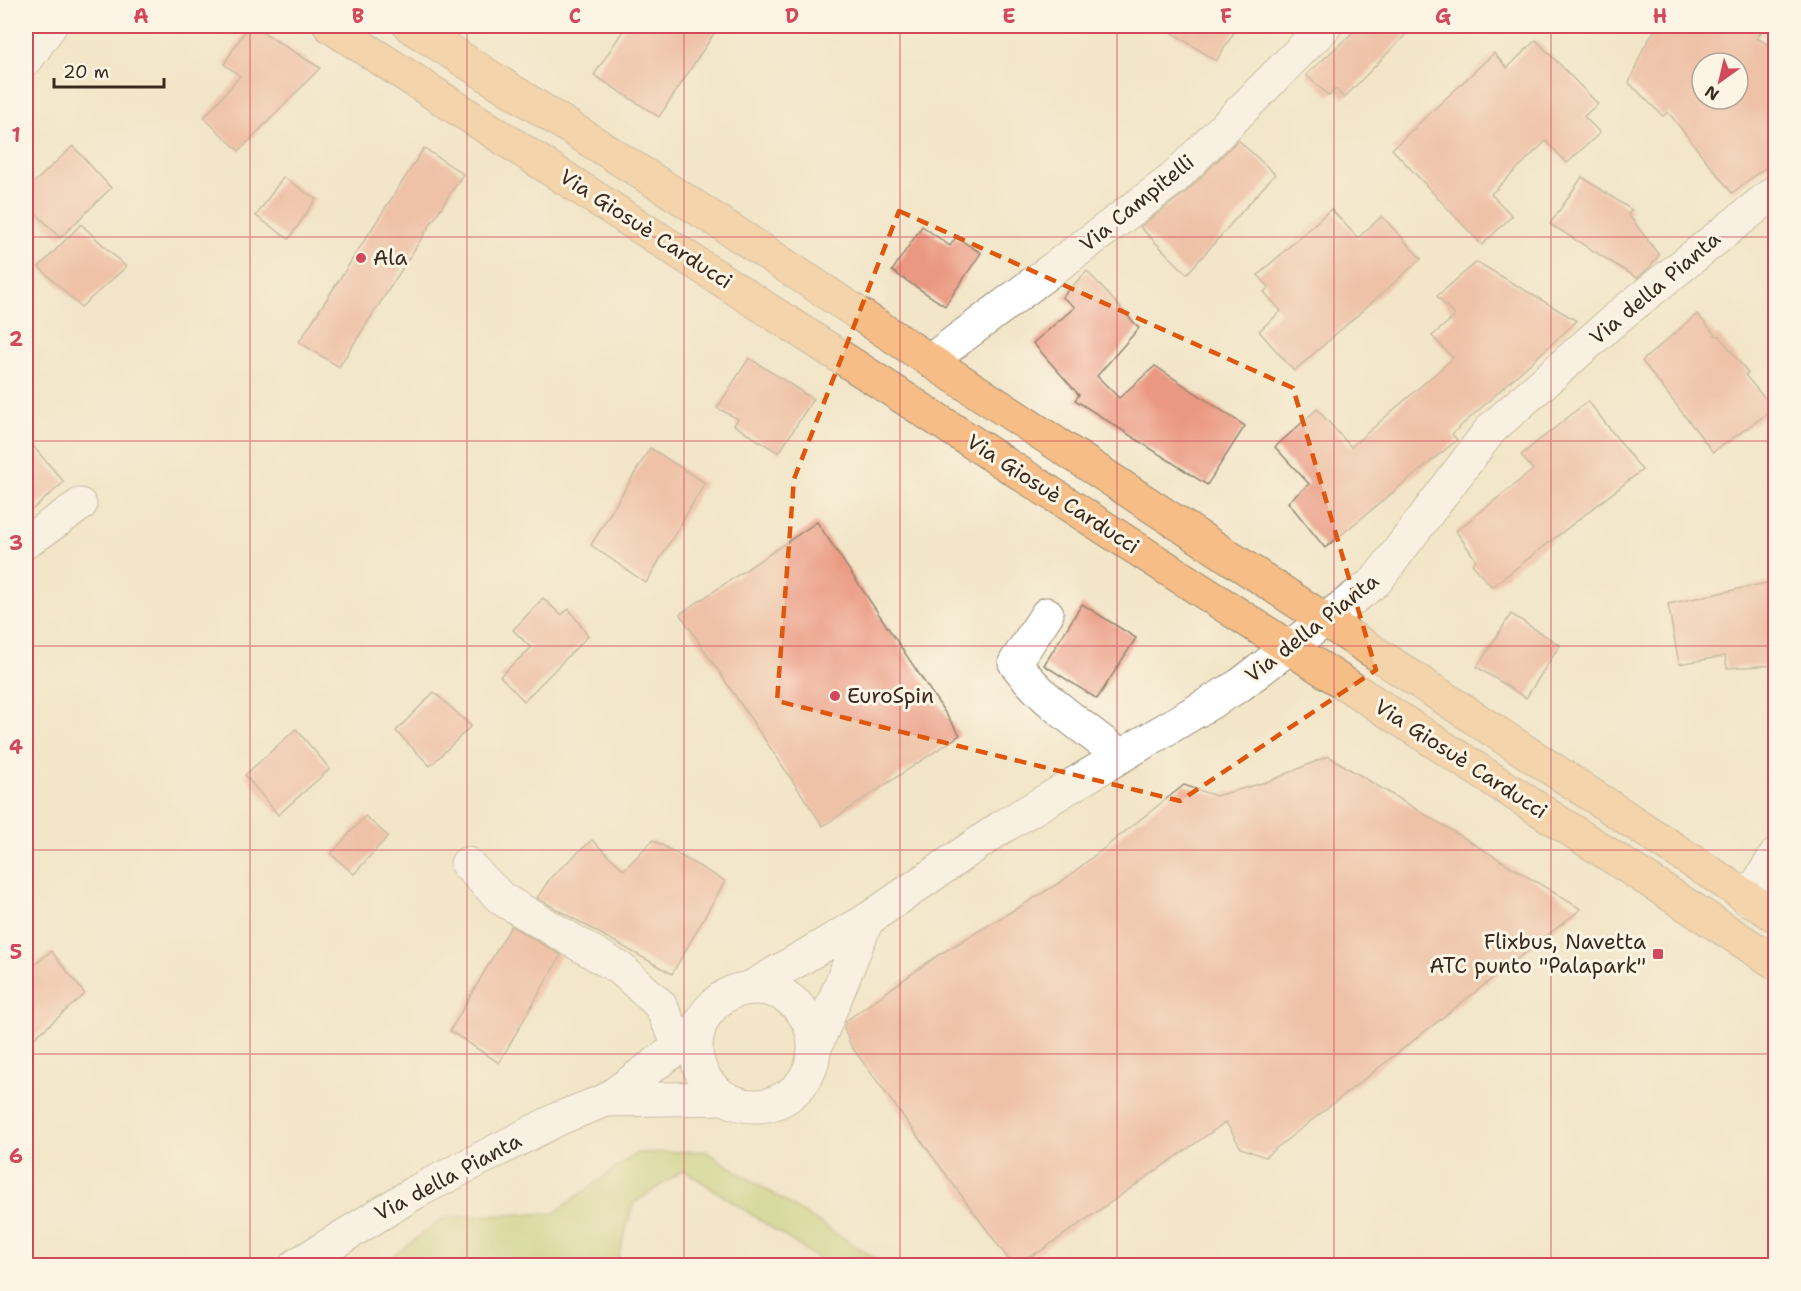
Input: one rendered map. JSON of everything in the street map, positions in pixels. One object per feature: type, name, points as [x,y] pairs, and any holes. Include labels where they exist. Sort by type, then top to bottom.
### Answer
[{"type":"main road","name":"Via Giosuè Carducci","points":[[330,26],[1776,963]]},
{"type":"main road","name":"Via Giosuè Carducci","points":[[411,26],[931,360],[1776,916]]},
{"type":"street","points":[[28,56],[50,26]]},
{"type":"street","name":"Via Campitelli","points":[[931,360],[1173,179],[1325,26]]},
{"type":"street","name":"Via della Pianta","points":[[750,988],[867,920],[1002,827],[1240,685],[1327,620],[1376,581],[1491,429],[1620,315],[1776,191]]},
{"type":"street","points":[[26,542],[80,505]]},
{"type":"street","points":[[1047,614],[1016,663],[1041,695],[1121,756]]},
{"type":"street","points":[[1748,899],[1776,855]]},
{"type":"street","points":[[467,864],[502,899],[621,969],[660,1005],[689,1040],[710,1086],[725,1098],[740,1104],[756,1106],[773,1104],[789,1096],[807,1075],[815,1048],[867,920]]},
{"type":"street","points":[[689,1040],[704,1016],[717,1002],[732,993],[750,988],[770,990],[788,998],[803,1011],[812,1029],[815,1048]]},
{"type":"street","name":"Via della Pianta","points":[[295,1266],[426,1187],[560,1118],[606,1100],[689,1040]]},
{"type":"street","name":"Via della Pianta","points":[[606,1100],[725,1098]]},
{"type":"highlighted area","points":[[899,211],[1293,388],[1376,670],[1180,801],[777,701],[794,479]]},
{"type":"green space","points":[[705,1151],[886,1265],[828,1265],[684,1170],[633,1204],[616,1265],[381,1265],[445,1217],[554,1213],[637,1153]]},
{"type":"building","points":[[248,26],[253,26],[320,68],[239,151],[204,118],[240,76],[224,64]]},
{"type":"building","points":[[626,26],[719,26],[659,117],[594,75]]},
{"type":"building","points":[[1162,26],[1238,26],[1216,61]]},
{"type":"building","points":[[1360,26],[1414,26],[1344,98],[1336,89],[1329,96],[1306,75]]},
{"type":"building","points":[[1657,26],[1765,26],[1757,38],[1776,49],[1776,159],[1732,193],[1668,112],[1663,116],[1629,83],[1643,49]]},
{"type":"building","points":[[1536,40],[1598,104],[1584,116],[1600,133],[1567,163],[1546,141],[1491,194],[1512,216],[1482,245],[1392,149],[1494,53],[1507,68]]},
{"type":"building","points":[[1238,140],[1275,174],[1187,274],[1140,227],[1186,192]]},
{"type":"building","points":[[73,146],[111,188],[60,238],[26,203],[26,190]]},
{"type":"building","points":[[424,148],[463,174],[339,367],[299,342]]},
{"type":"building","points":[[283,177],[316,199],[289,239],[256,216]]},
{"type":"building","points":[[1582,177],[1632,210],[1628,214],[1659,255],[1637,278],[1550,224]]},
{"type":"building","points":[[1331,209],[1358,238],[1382,216],[1421,259],[1294,371],[1259,331],[1281,311],[1264,292],[1269,287],[1258,275]]},
{"type":"building","points":[[81,224],[126,267],[81,307],[39,267]]},
{"type":"building","points":[[922,226],[950,246],[956,237],[981,253],[945,306],[892,271]]},
{"type":"building","points":[[1477,262],[1577,321],[1452,434],[1457,440],[1325,548],[1288,502],[1309,484],[1275,447],[1317,409],[1351,447],[1453,358],[1432,336],[1455,316],[1437,296]]},
{"type":"building","points":[[1087,271],[1139,328],[1097,376],[1119,398],[1155,366],[1245,426],[1207,485],[1075,400],[1079,395],[1033,343],[1075,307],[1062,297]]},
{"type":"building","points":[[1697,314],[1716,336],[1719,335],[1748,373],[1745,375],[1774,409],[1713,452],[1642,361]]},
{"type":"building","points":[[749,358],[813,399],[779,453],[734,425],[738,419],[717,408]]},
{"type":"building","points":[[1588,401],[1642,470],[1492,587],[1472,564],[1476,560],[1456,531],[1533,470],[1521,455]]},
{"type":"building","points":[[26,438],[64,482],[26,515]]},
{"type":"building","points":[[650,448],[705,483],[646,583],[591,545]]},
{"type":"building","name":"EuroSpin","points":[[817,522],[960,735],[823,826],[680,614]]},
{"type":"building","points":[[1776,581],[1776,665],[1727,668],[1725,656],[1679,664],[1668,604]]},
{"type":"building","points":[[543,598],[561,615],[569,609],[588,636],[524,701],[500,676],[531,648],[513,630]]},
{"type":"building","points":[[1082,604],[1136,638],[1097,699],[1044,665]]},
{"type":"building","points":[[1511,614],[1560,645],[1526,698],[1477,667]]},
{"type":"building","points":[[434,692],[471,726],[430,766],[396,731]]},
{"type":"building","points":[[296,729],[330,769],[278,815],[245,775]]},
{"type":"building","points":[[1328,756],[1581,909],[1265,1157],[1241,1148],[1226,1122],[1039,1252],[1012,1264],[851,1046],[844,1028],[846,1021],[937,956],[1061,882],[1184,785],[1216,796],[1270,781]]},
{"type":"building","points":[[365,816],[388,836],[354,874],[331,854]]},
{"type":"building","points":[[592,840],[624,870],[653,840],[725,881],[672,974],[537,898],[551,877]]},
{"type":"building","points":[[511,926],[561,955],[499,1063],[450,1031]]},
{"type":"building","points":[[51,951],[85,994],[26,1045],[26,972]]},
{"type":"place","name":"Ala","points":[[361,258]]},
{"type":"place","name":"EuroSpin","points":[[835,696]]},
{"type":"place","name":"Flixbus, Navetta ATC punto \"Palapark\"","points":[[1658,954]]}]
